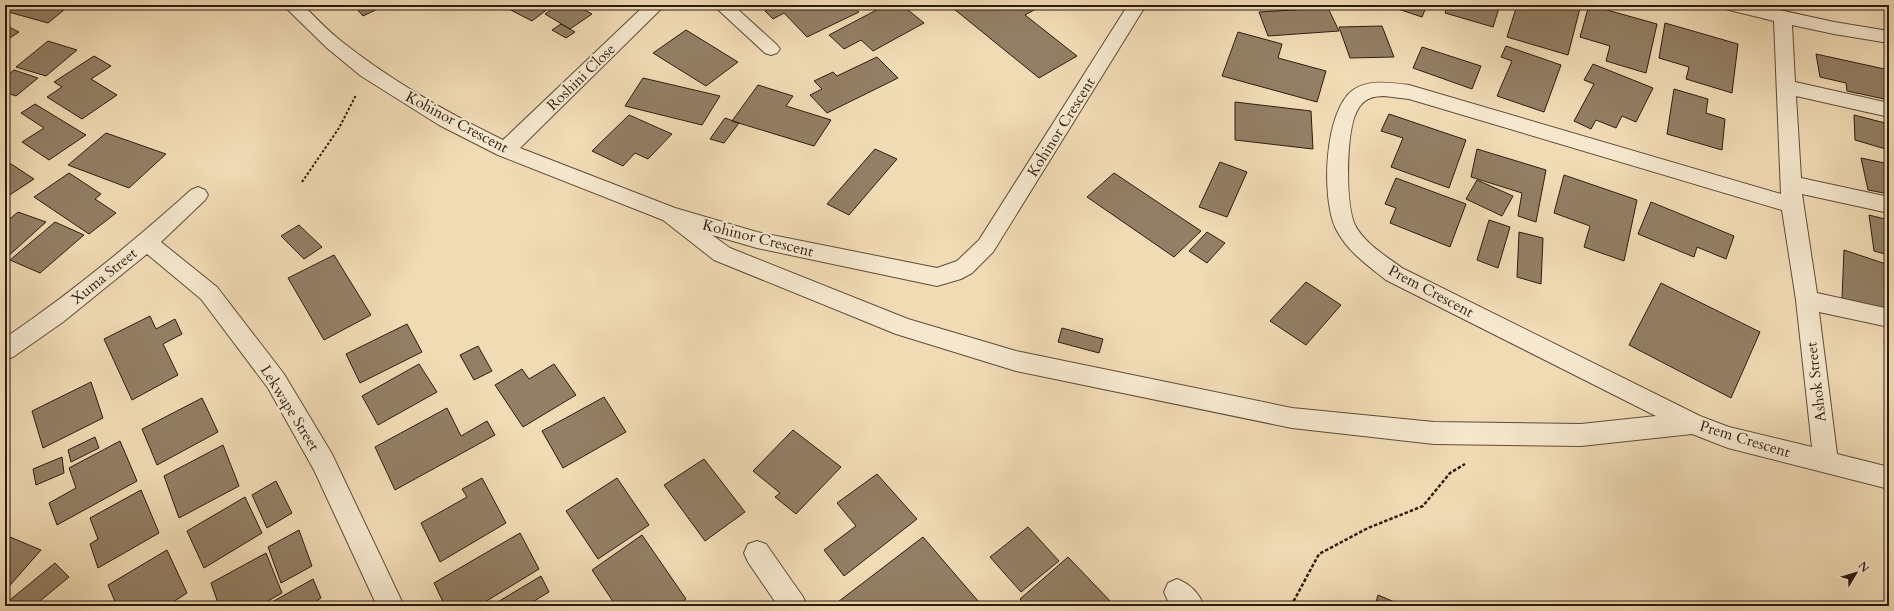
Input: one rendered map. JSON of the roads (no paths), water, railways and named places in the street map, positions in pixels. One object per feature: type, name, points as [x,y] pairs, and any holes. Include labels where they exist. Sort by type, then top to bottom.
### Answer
[{"type":"street","name":"Kohinor Crescent","points":[[292,5],[333,44],[368,71],[446,120],[505,150],[670,214],[757,240],[937,277],[952,274],[966,268],[986,246],[1137,5]]},
{"type":"street","name":"Roshini Close","points":[[505,150],[656,5]]},
{"type":"street","points":[[722,5],[771,49]]},
{"type":"street","points":[[1730,5],[1783,17],[1889,37]]},
{"type":"street","name":"Ashok Street","points":[[1783,17],[1792,205],[1807,300],[1826,463]]},
{"type":"street","points":[[1787,87],[1889,110]]},
{"type":"street","name":"Prem Crescent","points":[[1792,205],[1409,92],[1380,88],[1371,90],[1357,97],[1346,114],[1340,151],[1339,204],[1341,216],[1348,232],[1361,248],[1394,274],[1692,423],[1728,438],[1889,478]]},
{"type":"street","points":[[1791,184],[1889,204]]},
{"type":"street","name":"Xuma Street","points":[[5,350],[55,316],[147,242],[198,195]]},
{"type":"street","points":[[670,214],[722,254],[904,327],[1016,361],[1292,418],[1434,433],[1581,435],[1692,423]]},
{"type":"street","name":"Lekwape Street","points":[[147,242],[209,293],[276,381],[323,462],[391,606]]},
{"type":"street","points":[[1807,300],[1889,318]]},
{"type":"street","points":[[757,553],[794,606]]}]
